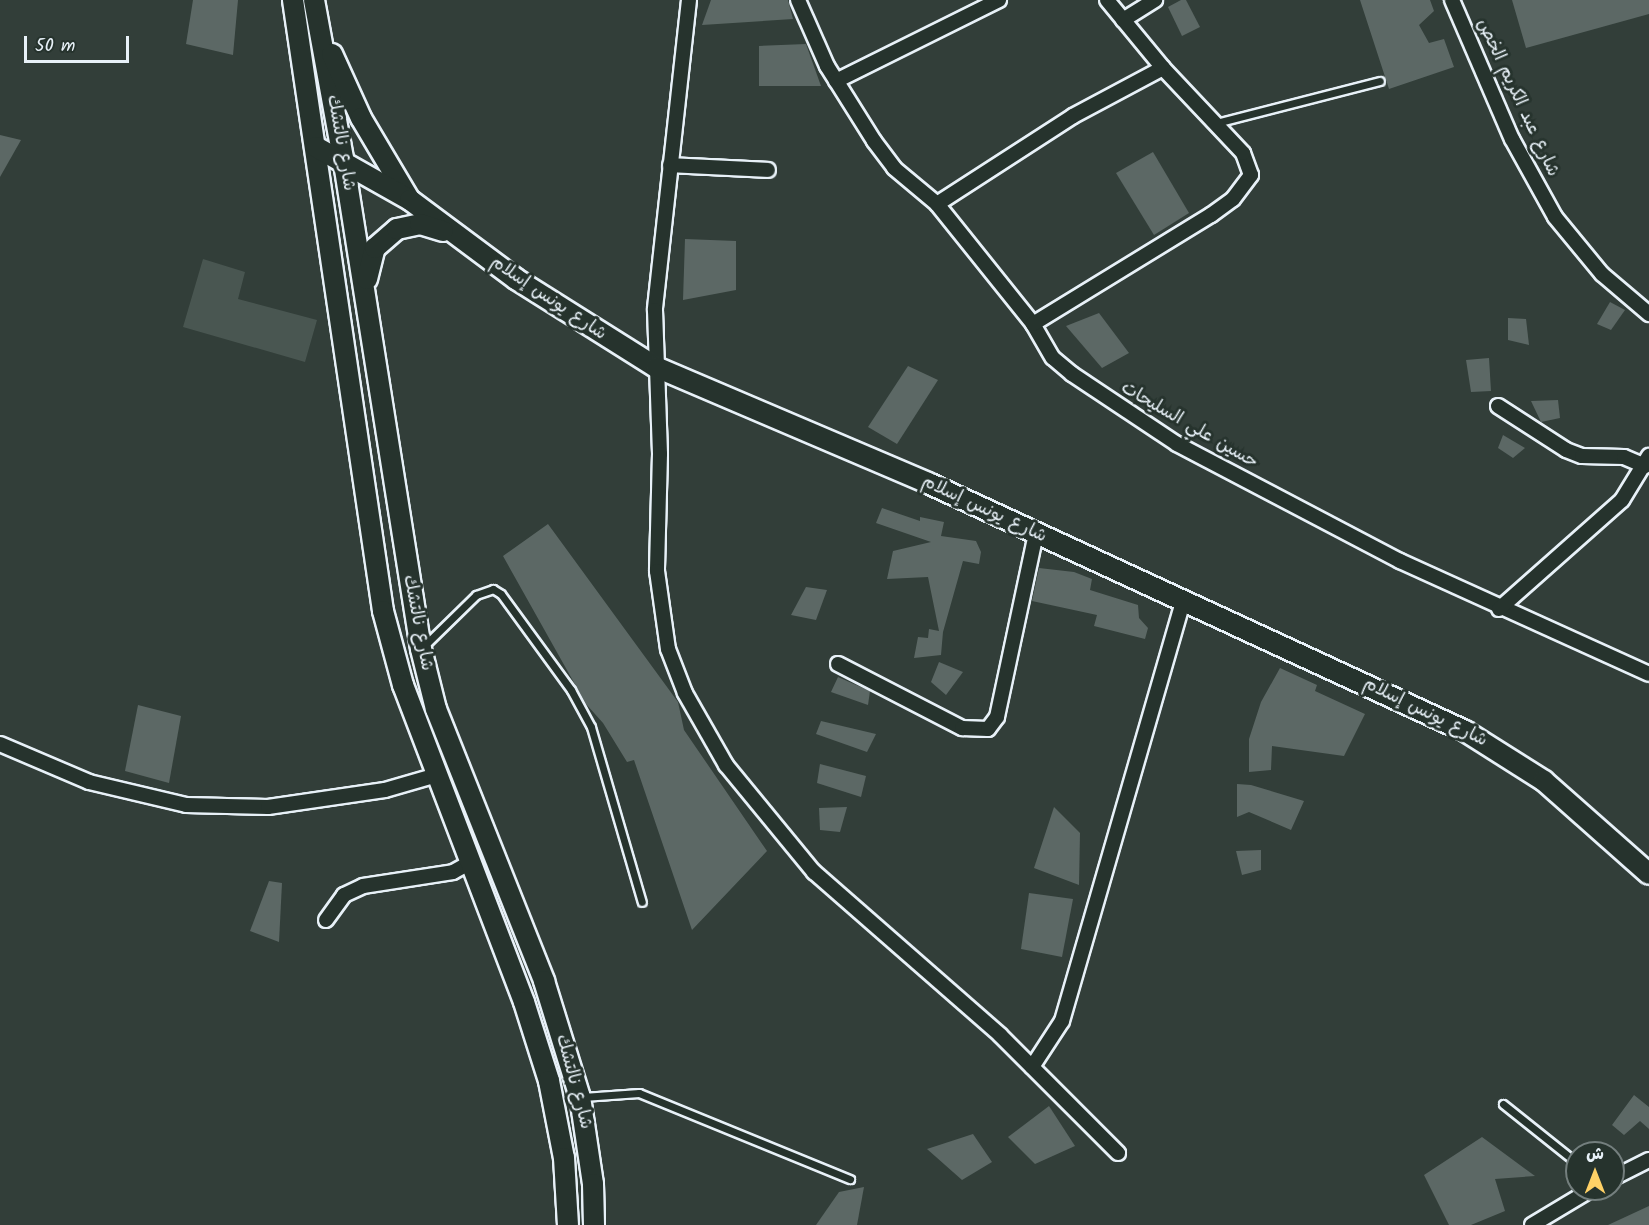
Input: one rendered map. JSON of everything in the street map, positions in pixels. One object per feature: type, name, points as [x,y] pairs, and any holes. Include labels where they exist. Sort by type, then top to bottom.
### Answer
[{"type":"main road","name":"شارع نالتشك","points":[[293,0],[383,610],[404,685],[524,1002],[558,1114],[568,1225]]},
{"type":"main road","name":"شارع نالتشك","points":[[314,0],[365,290],[420,649],[436,709],[544,981],[580,1097],[594,1225]]},
{"type":"main road","points":[[319,27],[361,118],[410,200]]},
{"type":"main road","name":"شارع يونس إسلام","points":[[316,147],[410,200],[456,237],[587,326],[656,367],[849,448],[1448,721],[1496,748],[1544,781],[1649,874]]},
{"type":"main road","points":[[365,290],[375,248],[397,229],[420,224],[456,237]]},
{"type":"street","points":[[689,0],[655,310],[660,454],[657,571],[669,649],[685,693],[726,765],[814,872],[1032,1067],[1118,1153]]},
{"type":"street","name":"حسين علي السليحات","points":[[798,0],[836,81],[894,168],[937,204],[1033,324],[1053,358],[1147,426],[1400,561],[1499,609],[1649,674]]},
{"type":"street","points":[[836,81],[999,0]]},
{"type":"street","points":[[1033,324],[1211,215],[1242,189],[1251,175],[1250,167],[1216,123],[1163,68],[1107,0]]},
{"type":"street","points":[[1123,20],[1155,0]]},
{"type":"street","name":"شارع عبد الكريم الخص","points":[[1452,0],[1512,138],[1555,217],[1602,274],[1649,314]]},
{"type":"street","points":[[937,204],[1073,116],[1163,68]]},
{"type":"street","points":[[670,165],[768,170]]},
{"type":"street","points":[[1498,406],[1566,450],[1582,456],[1624,457],[1647,461],[1622,500],[1499,609]]},
{"type":"street","points":[[838,664],[962,728],[988,729],[997,717],[1036,534]]},
{"type":"street","points":[[1032,1067],[1062,1021],[1183,601]]},
{"type":"street","points":[[0,744],[89,782],[146,799],[196,806],[268,807],[385,790],[437,775]]},
{"type":"street","points":[[326,920],[344,895],[363,886],[453,872],[471,862]]},
{"type":"street","points":[[1625,1172],[1649,1160]]},
{"type":"street","points":[[1532,1225],[1572,1201]]},
{"type":"lane","points":[[1216,123],[1380,81]]},
{"type":"lane","points":[[420,649],[476,595],[494,589],[501,594],[571,690],[591,727],[642,902]]},
{"type":"lane","points":[[580,1097],[639,1093],[850,1179]]},
{"type":"lane","points":[[1503,1104],[1565,1153]]},
{"type":"shaded area","points":[[203,259],[245,272],[238,299],[317,320],[305,362],[183,327]]},
{"type":"building","points":[[193,0],[238,0],[233,55],[186,44]]},
{"type":"building","points":[[711,0],[788,0],[793,19],[702,25]]},
{"type":"building","points":[[1181,0],[1186,0],[1200,27],[1182,36],[1168,7]]},
{"type":"building","points":[[1360,0],[1430,0],[1434,11],[1419,25],[1429,43],[1444,39],[1454,67],[1389,89]]},
{"type":"building","points":[[1512,0],[1649,0],[1649,14],[1526,48]]},
{"type":"building","points":[[806,44],[821,86],[759,86],[759,46]]},
{"type":"building","points":[[0,135],[21,140],[0,177]]},
{"type":"building","points":[[1153,152],[1189,213],[1154,235],[1116,173]]},
{"type":"building","points":[[685,239],[736,241],[736,290],[683,300]]},
{"type":"building","points":[[1610,302],[1625,310],[1611,330],[1597,324]]},
{"type":"building","points":[[1099,313],[1129,353],[1102,368],[1066,326]]},
{"type":"building","points":[[1508,318],[1526,319],[1529,345],[1508,340]]},
{"type":"building","points":[[1489,358],[1491,391],[1471,392],[1466,360]]},
{"type":"building","points":[[908,366],[938,380],[897,444],[868,427]]},
{"type":"building","points":[[1558,400],[1560,418],[1541,422],[1531,401]]},
{"type":"building","points":[[1503,435],[1525,448],[1513,458],[1498,448]]},
{"type":"building","points":[[882,508],[920,521],[920,517],[944,522],[941,536],[976,541],[981,552],[979,564],[963,561],[943,632],[941,655],[914,658],[918,637],[928,638],[929,629],[939,631],[928,577],[887,579],[893,551],[931,542],[876,523]]},
{"type":"building","points":[[548,524],[678,702],[684,730],[767,851],[692,930],[634,760],[627,762],[603,723],[586,704],[503,556]]},
{"type":"building","points":[[1039,568],[1074,572],[1092,579],[1090,590],[1138,605],[1139,618],[1148,628],[1145,639],[1094,626],[1097,615],[1032,601]]},
{"type":"building","points":[[806,587],[827,590],[816,620],[791,615]]},
{"type":"building","points":[[939,662],[963,672],[946,695],[931,682]]},
{"type":"building","points":[[1280,668],[1317,685],[1315,691],[1365,714],[1344,756],[1272,746],[1271,770],[1249,772],[1249,739],[1261,702]]},
{"type":"building","points":[[838,677],[870,691],[868,705],[831,692]]},
{"type":"building","points":[[138,705],[181,716],[169,783],[125,771]]},
{"type":"building","points":[[821,721],[876,734],[867,752],[816,734]]},
{"type":"building","points":[[820,764],[866,776],[861,797],[817,783]]},
{"type":"building","points":[[1237,784],[1251,785],[1304,801],[1291,830],[1249,812],[1237,817]]},
{"type":"building","points":[[847,807],[840,832],[820,830],[819,808]]},
{"type":"building","points":[[1054,807],[1080,833],[1079,885],[1034,868]]},
{"type":"building","points":[[1261,850],[1261,870],[1242,875],[1236,851]]},
{"type":"building","points":[[269,881],[282,883],[279,942],[250,931]]},
{"type":"building","points":[[1029,893],[1073,899],[1062,957],[1021,949]]},
{"type":"building","points":[[1634,1095],[1649,1107],[1649,1129],[1640,1121],[1624,1135],[1612,1125]]},
{"type":"building","points":[[1049,1106],[1075,1146],[1035,1164],[1008,1137]]},
{"type":"building","points":[[973,1134],[992,1162],[962,1180],[927,1149]]},
{"type":"building","points":[[1482,1137],[1535,1176],[1495,1179],[1505,1211],[1471,1225],[1449,1225],[1424,1175]]},
{"type":"building","points":[[864,1187],[857,1225],[816,1225],[839,1192]]},
{"type":"building","points":[[1649,1206],[1649,1225],[1608,1225]]}]
